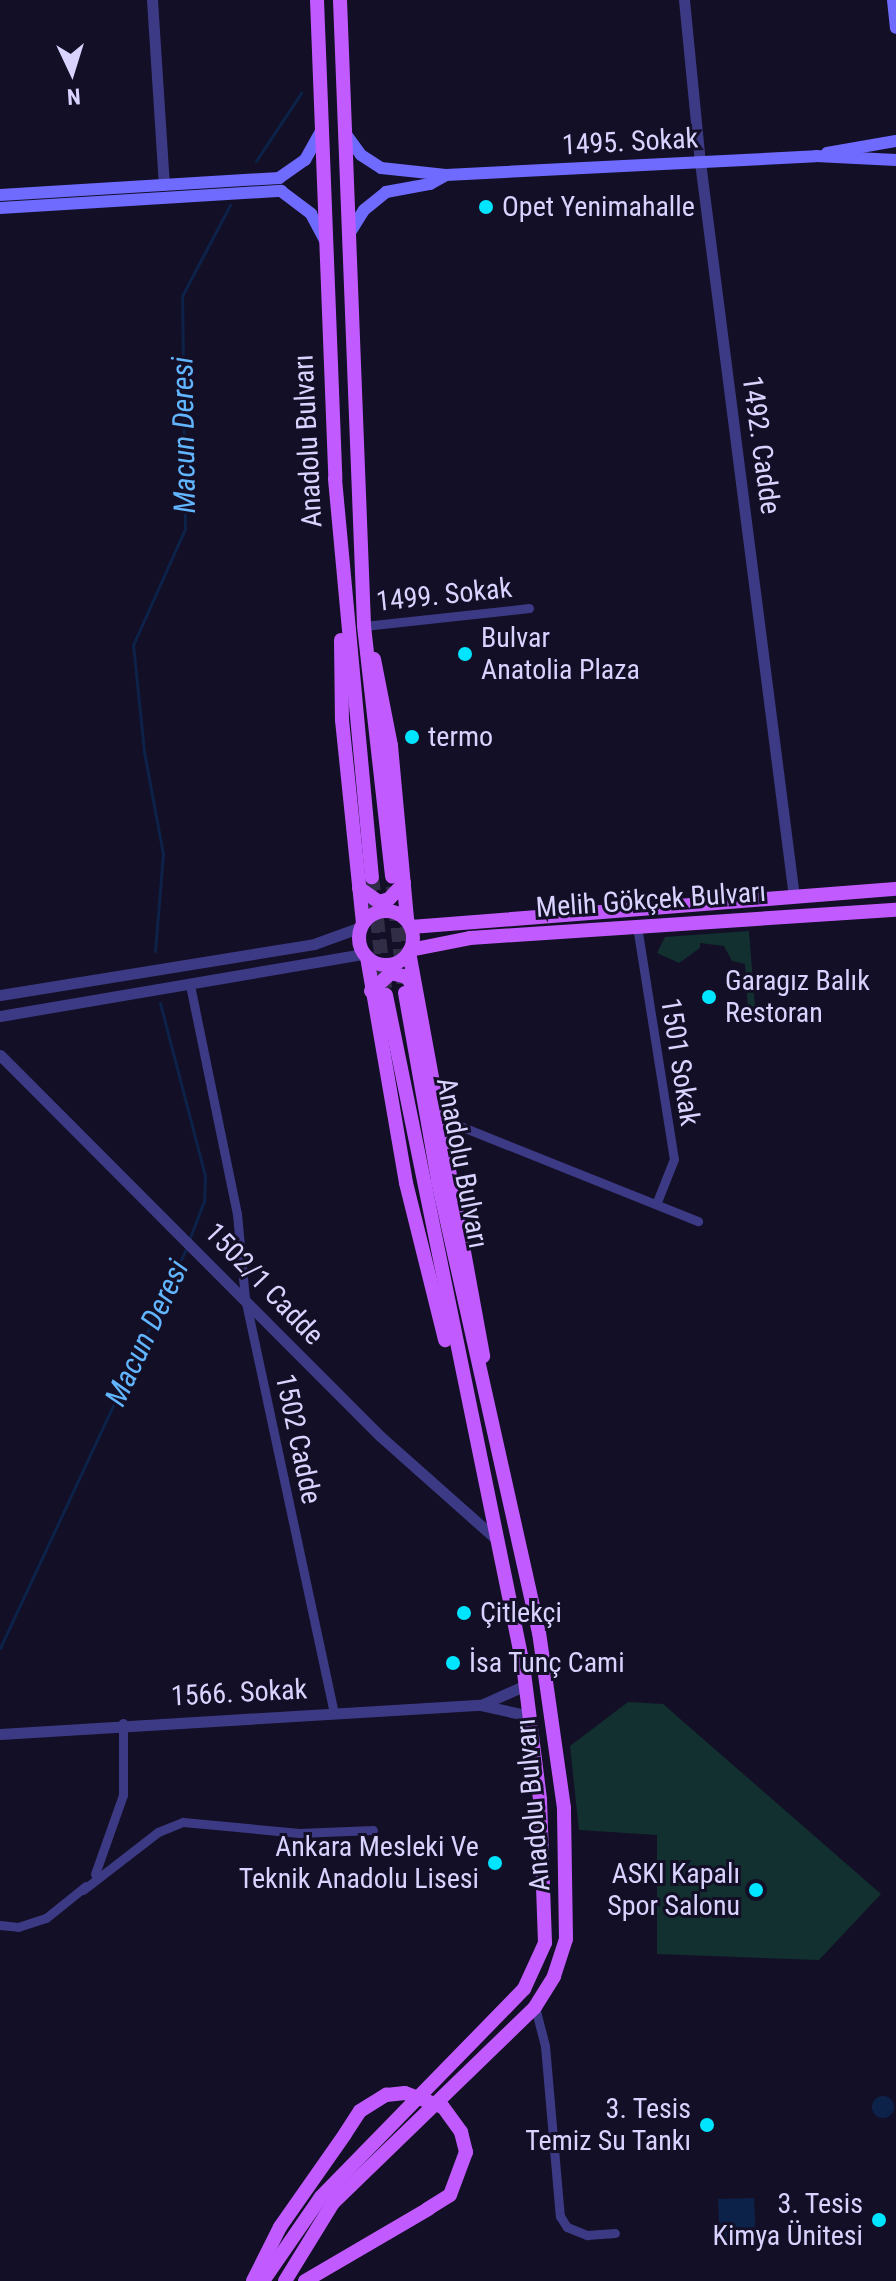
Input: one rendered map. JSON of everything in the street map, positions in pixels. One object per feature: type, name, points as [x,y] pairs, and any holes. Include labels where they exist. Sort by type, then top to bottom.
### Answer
[{"type":"main road","name":"Anadolu Bulvarı","points":[[317,0],[325,240],[344,600],[372,877]]},
{"type":"main road","name":"Anadolu Bulvarı","points":[[340,0],[347,239],[365,629],[398,880],[409,924]]},
{"type":"main road","points":[[893,0],[896,28]]},
{"type":"main road","points":[[237,187],[279,178],[293,170],[321,131]]},
{"type":"main road","name":"1495. Sokak","points":[[344,131],[361,155],[393,171],[427,169],[446,175],[816,156],[896,160]]},
{"type":"main road","name":"1495. Sokak","points":[[816,156],[896,141]]},
{"type":"main road","name":"1495. Sokak","points":[[347,239],[364,210],[386,192],[430,184],[446,175]]},
{"type":"main road","points":[[0,195],[237,187],[281,191],[311,214],[325,240]]},
{"type":"main road","points":[[0,208],[164,191]]},
{"type":"main road","points":[[344,600],[339,671],[365,955],[389,965],[410,951]]},
{"type":"main road","points":[[359,888],[379,902],[389,899],[398,880]]},
{"type":"main road","name":"Melih Gökçek Bulvarı","points":[[409,924],[896,889]]},
{"type":"main road","points":[[362,925],[384,910],[409,924],[410,992]]},
{"type":"main road","name":"Melih Gökçek Bulvarı","points":[[410,951],[470,938],[896,910]]},
{"type":"main road","name":"Anadolu Bulvarı","points":[[263,2281],[321,2197],[524,1989],[545,1943],[546,1907],[526,1685],[463,1385],[430,1295],[378,993],[365,955]]},
{"type":"main road","points":[[378,993],[391,973],[407,977],[440,1118],[483,1347],[483,1393]]},
{"type":"main road","name":"Anadolu Bulvarı","points":[[285,2281],[333,2203],[535,2007],[554,1976],[566,1939],[564,1808],[539,1633],[483,1393],[410,992]]},
{"type":"main road","points":[[253,2281],[280,2227],[360,2111],[386,2095],[405,2093],[443,2107],[461,2132],[466,2152],[462,2175],[450,2195],[305,2281]]},
{"type":"street","points":[[152,0],[164,191]]},
{"type":"street","name":"1492. Cadde","points":[[684,0],[700,162],[794,897]]},
{"type":"street","name":"1499. Sokak","points":[[365,629],[529,608]]},
{"type":"street","points":[[0,995],[314,944],[362,925]]},
{"type":"street","name":"1501 Sokak","points":[[637,926],[674,1159],[657,1202]]},
{"type":"street","points":[[0,1016],[365,955]]},
{"type":"street","points":[[188,963],[190,985]]},
{"type":"street","name":"1502 Cadde","points":[[190,985],[237,1214],[245,1298],[334,1713]]},
{"type":"street","name":"1502/1 Cadde","points":[[0,1055],[207,1259],[380,1436],[497,1540]]},
{"type":"street","points":[[440,1118],[657,1202],[698,1221]]},
{"type":"street","points":[[480,1705],[526,1685]]},
{"type":"street","points":[[480,1705],[530,1716]]},
{"type":"street","name":"1566. Sokak","points":[[0,1734],[123,1723],[480,1705]]},
{"type":"street","points":[[83,1890],[100,1867],[123,1795],[123,1723]]},
{"type":"street","points":[[0,1925],[18,1927],[46,1918],[158,1832],[183,1822],[299,1833],[373,1830]]},
{"type":"street","points":[[535,2007],[545,2046],[560,2216],[567,2227],[587,2235],[615,2233]]},
{"type":"green space","points":[[749,931],[755,1008],[748,1009],[745,964],[732,961],[724,946],[700,943],[700,948],[679,963],[657,953],[665,937]]},
{"type":"green space","points":[[628,1702],[663,1704],[881,1894],[819,1960],[657,1954],[657,1835],[579,1830],[570,1746]]},
{"type":"water","points":[[883,2096],[891,2099],[894,2107],[891,2115],[883,2118],[875,2115],[872,2107],[875,2099]]},
{"type":"water","points":[[754,2198],[756,2242],[720,2244],[718,2199]]},
{"type":"waterway","name":"Macun Deresi","points":[[256,161],[301,93]]},
{"type":"waterway","name":"Macun Deresi","points":[[155,951],[163,854],[144,751],[133,645],[185,529],[182,296],[230,205]]},
{"type":"waterway","name":"Macun Deresi","points":[[160,1003],[205,1176],[204,1201],[190,1238]]},
{"type":"waterway","name":"Macun Deresi","points":[[0,1648],[186,1249]]},
{"type":"tunnel","points":[[372,877],[385,988]]},
{"type":"tunnel","points":[[393,886],[404,985]]},
{"type":"place","name":"Opet Yenimahalle","points":[[486,207]]},
{"type":"place","name":"Bulvar Anatolia Plaza","points":[[465,654]]},
{"type":"place","name":"termo","points":[[412,737]]},
{"type":"place","name":"Garagız Balık Restoran","points":[[709,997]]},
{"type":"place","name":"Çitlekçi","points":[[464,1613]]},
{"type":"place","name":"İsa Tunç Cami","points":[[453,1663]]},
{"type":"place","name":"Ankara Mesleki Ve Teknik Anadolu Lisesi","points":[[495,1863]]},
{"type":"place","name":"ASKI Kapalı Spor Salonu","points":[[756,1890]]},
{"type":"place","name":"3. Tesis Temiz Su Tankı","points":[[707,2125]]},
{"type":"place","name":"3. Tesis Kimya Ünitesi","points":[[879,2220]]}]
